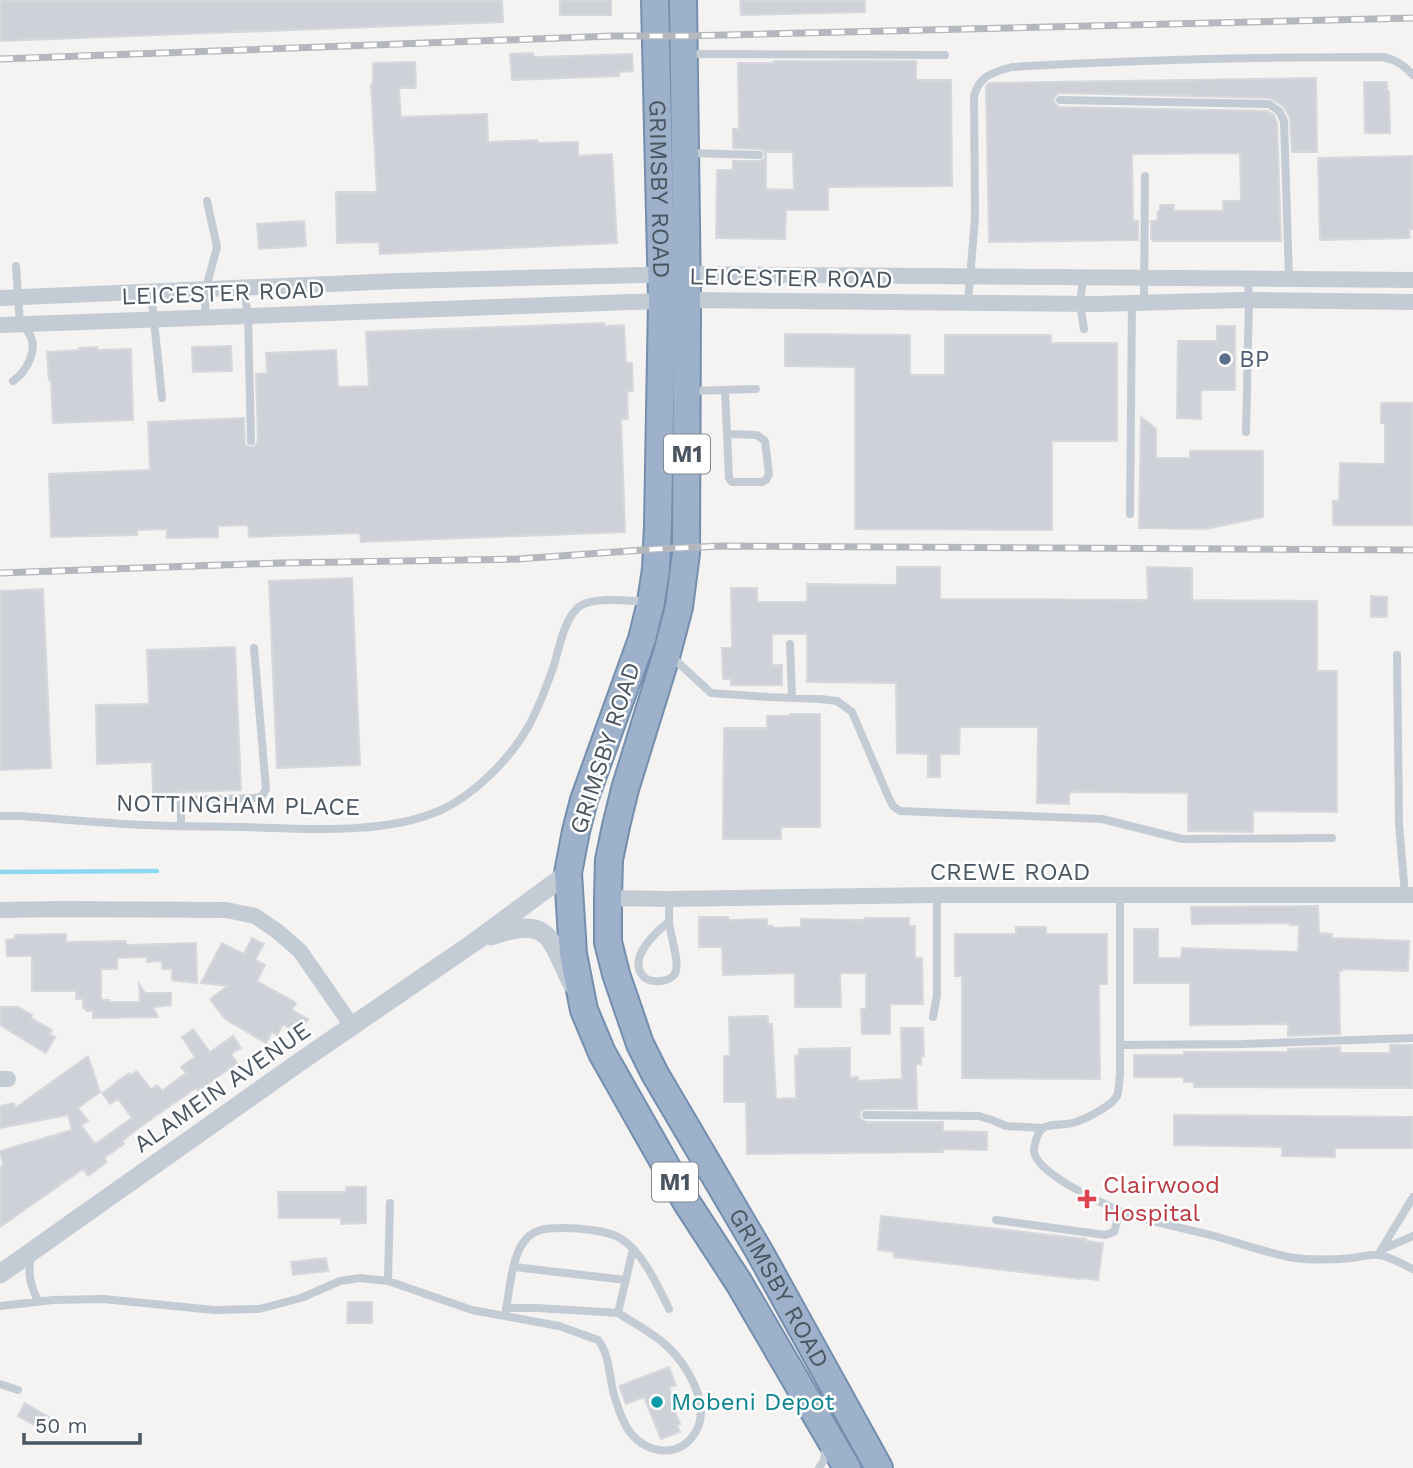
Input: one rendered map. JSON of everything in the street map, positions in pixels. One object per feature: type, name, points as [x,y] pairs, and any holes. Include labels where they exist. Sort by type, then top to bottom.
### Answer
[{"type":"highway","name":"GRIMSBY ROAD","points":[[655,0],[674,287],[687,391],[687,553],[679,607],[619,813],[609,860],[608,942],[640,1044],[655,1074],[759,1251],[879,1468]]},
{"type":"highway","name":"GRIMSBY ROAD","points":[[683,0],[684,152],[656,569],[642,639],[584,800],[576,831],[568,873],[573,954],[584,1010],[601,1053],[687,1203],[739,1283],[847,1468]]},
{"type":"highway","points":[[651,602],[679,607]]},
{"type":"street","name":"LEICESTER ROAD","points":[[0,325],[422,308],[674,287],[971,277],[1413,280]]},
{"type":"street","name":"LEICESTER ROAD","points":[[0,298],[421,280],[674,287],[968,303],[1080,304],[1249,300],[1413,303]]},
{"type":"street","points":[[421,280],[422,308]]},
{"type":"street","name":"ALAMEIN AVENUE","points":[[0,1273],[473,943],[568,873]]},
{"type":"street","name":"CREWE ROAD","points":[[608,898],[1409,895]]},
{"type":"street","points":[[0,911],[226,910],[255,916],[300,951],[352,1026]]},
{"type":"street","name":"ALAMEIN AVENUE","points":[[473,943],[517,928],[539,929],[553,945],[584,1010]]},
{"type":"lane","points":[[684,54],[945,55]]},
{"type":"lane","points":[[968,303],[975,218],[974,96],[984,77],[1012,67],[1126,60],[1292,57],[1383,57],[1405,66],[1413,75]]},
{"type":"lane","points":[[1060,100],[1269,104],[1279,111],[1284,121],[1289,279]]},
{"type":"lane","points":[[684,152],[759,155]]},
{"type":"lane","points":[[1129,514],[1138,303],[1143,278],[1145,176]]},
{"type":"lane","points":[[205,317],[206,288],[217,247],[207,201]]},
{"type":"lane","points":[[13,381],[23,374],[29,363],[33,341],[20,324],[16,266]]},
{"type":"lane","points":[[1083,278],[1080,304],[1084,329]]},
{"type":"lane","points":[[1246,432],[1248,279]]},
{"type":"lane","points":[[244,288],[248,315],[251,441]]},
{"type":"lane","points":[[151,292],[162,398]]},
{"type":"lane","points":[[687,391],[756,389]]},
{"type":"lane","points":[[724,390],[729,478],[732,482],[766,480],[769,474],[765,441],[757,435],[727,434]]},
{"type":"lane","name":"NOTTINGHAM PLACE","points":[[0,816],[147,825],[307,829],[404,822],[441,810],[474,790],[507,758],[528,728],[552,671],[568,621],[579,607],[587,602],[610,600],[651,602]]},
{"type":"lane","points":[[790,644],[792,697]]},
{"type":"lane","points":[[181,826],[181,803],[186,800],[255,799],[262,796],[266,789],[254,648]]},
{"type":"lane","points":[[667,653],[711,693],[837,701],[852,712],[888,796],[893,806],[901,811],[1102,819],[1182,839],[1332,838]]},
{"type":"lane","points":[[1397,655],[1398,823],[1409,895]]},
{"type":"lane","points":[[933,1017],[937,995],[937,895]]},
{"type":"lane","points":[[866,1115],[979,1116],[1006,1126],[1042,1128],[1051,1124],[1069,1124],[1107,1106],[1116,1096],[1121,1075],[1120,895]]},
{"type":"lane","points":[[669,922],[655,933],[645,947],[639,963],[644,978],[654,981],[670,978],[676,970],[669,922],[670,899]]},
{"type":"lane","points":[[1120,1045],[1413,1038]]},
{"type":"lane","points":[[1042,1128],[1034,1148],[1041,1166],[1073,1188],[1120,1211],[1265,1252],[1321,1261],[1380,1252],[1413,1236]]},
{"type":"lane","points":[[1380,1252],[1413,1197]]},
{"type":"lane","points":[[388,1281],[390,1203]]},
{"type":"lane","points":[[996,1220],[1105,1235],[1114,1232],[1120,1211]]},
{"type":"lane","points":[[506,1312],[521,1244],[536,1231],[548,1228],[572,1228],[621,1239],[644,1264],[669,1309]]},
{"type":"lane","points":[[618,1313],[633,1249]]},
{"type":"lane","points":[[33,1250],[28,1270],[38,1301]]},
{"type":"lane","points":[[1380,1252],[1413,1269]]},
{"type":"lane","points":[[514,1267],[626,1280]]},
{"type":"lane","points":[[0,1306],[38,1301],[103,1299],[214,1310],[259,1309],[301,1298],[340,1281],[360,1278],[388,1281],[472,1310],[506,1312],[537,1308],[618,1313],[667,1346],[683,1366],[697,1390],[700,1406],[698,1427],[691,1438],[673,1451],[656,1450],[640,1441],[627,1428],[614,1393],[606,1355],[598,1340],[506,1312]]},
{"type":"lane","points":[[0,1384],[18,1390]]},
{"type":"lane","points":[[819,1468],[824,1460],[828,1436]]},
{"type":"building","points":[[0,0],[502,0],[503,22],[0,41]]},
{"type":"building","points":[[560,0],[611,0],[611,15],[560,15]]},
{"type":"building","points":[[740,0],[865,0],[865,12],[741,15]]},
{"type":"building","points":[[533,53],[534,57],[632,54],[633,71],[619,72],[619,76],[512,80],[510,54]]},
{"type":"building","points":[[916,61],[916,80],[951,80],[952,186],[828,187],[828,210],[786,210],[785,239],[716,238],[717,170],[733,170],[733,161],[760,161],[765,156],[760,149],[733,148],[733,129],[739,129],[738,63]],"holes":[[[766,152],[793,152],[794,190],[766,189]]]},
{"type":"building","points":[[415,62],[416,88],[399,88],[401,117],[487,114],[488,142],[578,142],[578,156],[612,154],[617,243],[380,254],[379,242],[337,243],[336,192],[377,192],[371,84],[373,63]]},
{"type":"building","points":[[1316,78],[1317,152],[1292,152],[1290,118],[1283,106],[1270,98],[1060,93],[1054,99],[1055,104],[1060,107],[1267,111],[1274,115],[1277,123],[1281,241],[1151,239],[1151,221],[1157,221],[1160,205],[1174,205],[1174,211],[1223,211],[1223,201],[1241,201],[1240,153],[1132,154],[1133,221],[1138,221],[1138,240],[989,242],[986,86],[989,83]]},
{"type":"building","points":[[1364,82],[1387,82],[1390,133],[1365,133]]},
{"type":"building","points":[[1413,156],[1413,229],[1409,229],[1410,238],[1320,240],[1318,158]]},
{"type":"building","points":[[304,221],[306,246],[259,249],[257,224]]},
{"type":"building","points":[[604,323],[604,326],[624,325],[626,363],[632,363],[633,391],[627,392],[628,419],[621,419],[625,532],[361,542],[360,533],[249,537],[248,525],[218,526],[218,537],[167,538],[167,529],[137,530],[137,535],[51,537],[49,474],[150,470],[148,422],[244,418],[245,444],[255,446],[258,441],[256,374],[267,373],[266,353],[336,350],[338,387],[369,386],[366,332]]},
{"type":"building","points":[[1217,326],[1235,326],[1235,390],[1201,390],[1201,419],[1177,418],[1178,341],[1217,341]]},
{"type":"building","points":[[785,334],[910,335],[910,375],[945,375],[945,335],[1051,335],[1051,343],[1117,343],[1117,441],[1052,441],[1052,530],[855,529],[855,367],[785,366]]},
{"type":"building","points":[[231,346],[232,371],[193,372],[192,347]]},
{"type":"building","points":[[97,347],[97,350],[131,349],[133,420],[53,423],[47,352]]},
{"type":"building","points":[[1381,403],[1413,403],[1413,525],[1333,525],[1333,501],[1339,501],[1340,463],[1385,464],[1385,423],[1381,423]]},
{"type":"building","points":[[1141,417],[1156,429],[1156,458],[1190,458],[1190,451],[1263,451],[1263,517],[1206,529],[1139,528]]},
{"type":"building","points":[[897,567],[940,567],[940,599],[1148,600],[1147,567],[1192,568],[1192,600],[1317,601],[1317,671],[1337,671],[1337,812],[1253,811],[1253,832],[1188,831],[1188,793],[1069,792],[1069,804],[1037,803],[1038,727],[960,727],[959,754],[940,754],[940,777],[928,777],[928,754],[897,753],[896,683],[807,682],[807,634],[772,634],[772,665],[782,665],[782,685],[731,685],[731,679],[723,679],[722,648],[732,648],[731,588],[757,588],[757,602],[807,602],[807,584],[897,585]]},
{"type":"building","points":[[352,578],[360,765],[277,768],[269,581]]},
{"type":"building","points":[[43,589],[51,768],[0,770],[0,591]]},
{"type":"building","points":[[1371,596],[1387,597],[1387,617],[1371,617]]},
{"type":"building","points":[[235,647],[241,790],[153,793],[152,762],[97,764],[96,705],[149,704],[147,650]]},
{"type":"building","points":[[820,714],[820,827],[781,827],[781,839],[723,839],[724,728],[767,728],[767,716]]},
{"type":"building","points":[[1318,906],[1319,933],[1332,934],[1332,938],[1409,941],[1408,971],[1339,971],[1340,1034],[1288,1036],[1288,1024],[1190,1025],[1190,983],[1134,983],[1134,929],[1158,929],[1158,958],[1181,958],[1182,948],[1298,952],[1299,925],[1192,924],[1191,907]]},
{"type":"building","points":[[699,917],[728,917],[728,920],[767,919],[767,926],[773,928],[801,927],[801,919],[909,918],[909,926],[915,926],[915,958],[922,958],[923,1004],[890,1004],[890,1034],[862,1034],[861,1009],[866,1009],[866,973],[840,973],[841,1007],[795,1007],[794,973],[723,975],[722,947],[699,947]]},
{"type":"building","points":[[1016,927],[1046,927],[1046,934],[1107,934],[1107,984],[1099,984],[1100,1079],[962,1078],[962,976],[955,976],[955,934],[1016,934]]},
{"type":"building","points":[[66,934],[66,942],[126,941],[126,945],[196,943],[197,983],[172,980],[172,969],[162,969],[162,961],[147,962],[147,957],[117,958],[117,969],[101,969],[101,1000],[140,1002],[139,984],[145,993],[171,993],[171,1005],[153,1007],[158,1017],[93,1018],[93,1011],[83,1008],[83,999],[76,999],[76,991],[32,991],[32,956],[7,956],[6,940],[15,939],[15,935]]},
{"type":"building","points":[[252,938],[264,944],[255,960],[265,965],[257,981],[296,1003],[292,1010],[308,1019],[299,1034],[283,1024],[277,1035],[272,1032],[266,1043],[225,1019],[210,999],[228,986],[201,983],[222,943],[244,954]]},
{"type":"building","points":[[0,1007],[18,1007],[52,1030],[49,1034],[55,1037],[46,1053],[0,1025]]},
{"type":"building","points":[[768,1016],[768,1024],[772,1024],[776,1099],[796,1098],[795,1056],[799,1055],[799,1049],[850,1048],[850,1078],[858,1077],[858,1081],[902,1079],[901,1028],[923,1028],[924,1056],[921,1057],[921,1064],[916,1064],[917,1109],[865,1109],[860,1112],[860,1118],[866,1122],[943,1122],[943,1131],[987,1132],[987,1150],[747,1154],[746,1102],[724,1102],[724,1056],[730,1056],[729,1017]]},
{"type":"building","points":[[193,1029],[210,1052],[233,1036],[241,1048],[231,1054],[237,1063],[147,1122],[122,1141],[124,1144],[104,1158],[107,1162],[88,1176],[83,1169],[0,1227],[0,1168],[3,1165],[0,1151],[72,1130],[68,1115],[0,1128],[0,1106],[14,1103],[15,1108],[88,1056],[100,1092],[78,1108],[88,1121],[81,1125],[95,1144],[132,1118],[118,1099],[110,1104],[102,1093],[129,1073],[131,1075],[137,1071],[151,1089],[157,1085],[162,1091],[186,1073],[181,1067],[195,1057],[182,1037]]},
{"type":"building","points":[[1390,1045],[1413,1045],[1413,1088],[1194,1087],[1194,1082],[1184,1082],[1184,1077],[1134,1077],[1134,1055],[1288,1052],[1288,1049],[1340,1047],[1340,1053],[1390,1053]]},
{"type":"building","points":[[1174,1115],[1413,1117],[1413,1148],[1335,1148],[1335,1157],[1282,1156],[1282,1147],[1174,1145]]},
{"type":"building","points":[[346,1187],[366,1187],[366,1223],[341,1224],[341,1218],[279,1218],[278,1192],[346,1192]]},
{"type":"building","points":[[881,1216],[1103,1243],[1098,1280],[894,1257],[894,1252],[878,1250]]},
{"type":"building","points":[[326,1258],[328,1271],[293,1275],[291,1262]]},
{"type":"building","points":[[348,1302],[372,1302],[372,1323],[347,1323]]},
{"type":"building","name":"Mobeni Depot","points":[[669,1367],[676,1385],[669,1387],[673,1397],[670,1399],[680,1424],[677,1425],[680,1432],[661,1439],[644,1397],[626,1404],[619,1386]]},
{"type":"building","points":[[25,1403],[52,1419],[45,1431],[18,1416]]},
{"type":"waterway","points":[[0,872],[157,871]]},
{"type":"railway","points":[[0,59],[613,36],[1413,18]]},
{"type":"railway","points":[[0,573],[280,563],[518,559],[721,546],[1413,550]]},
{"type":"place","name":"BP","points":[[1225,359]]},
{"type":"place","name":"Clairwood Hospital","points":[[1087,1199]]},
{"type":"place","name":"Mobeni Depot","points":[[657,1402]]}]
